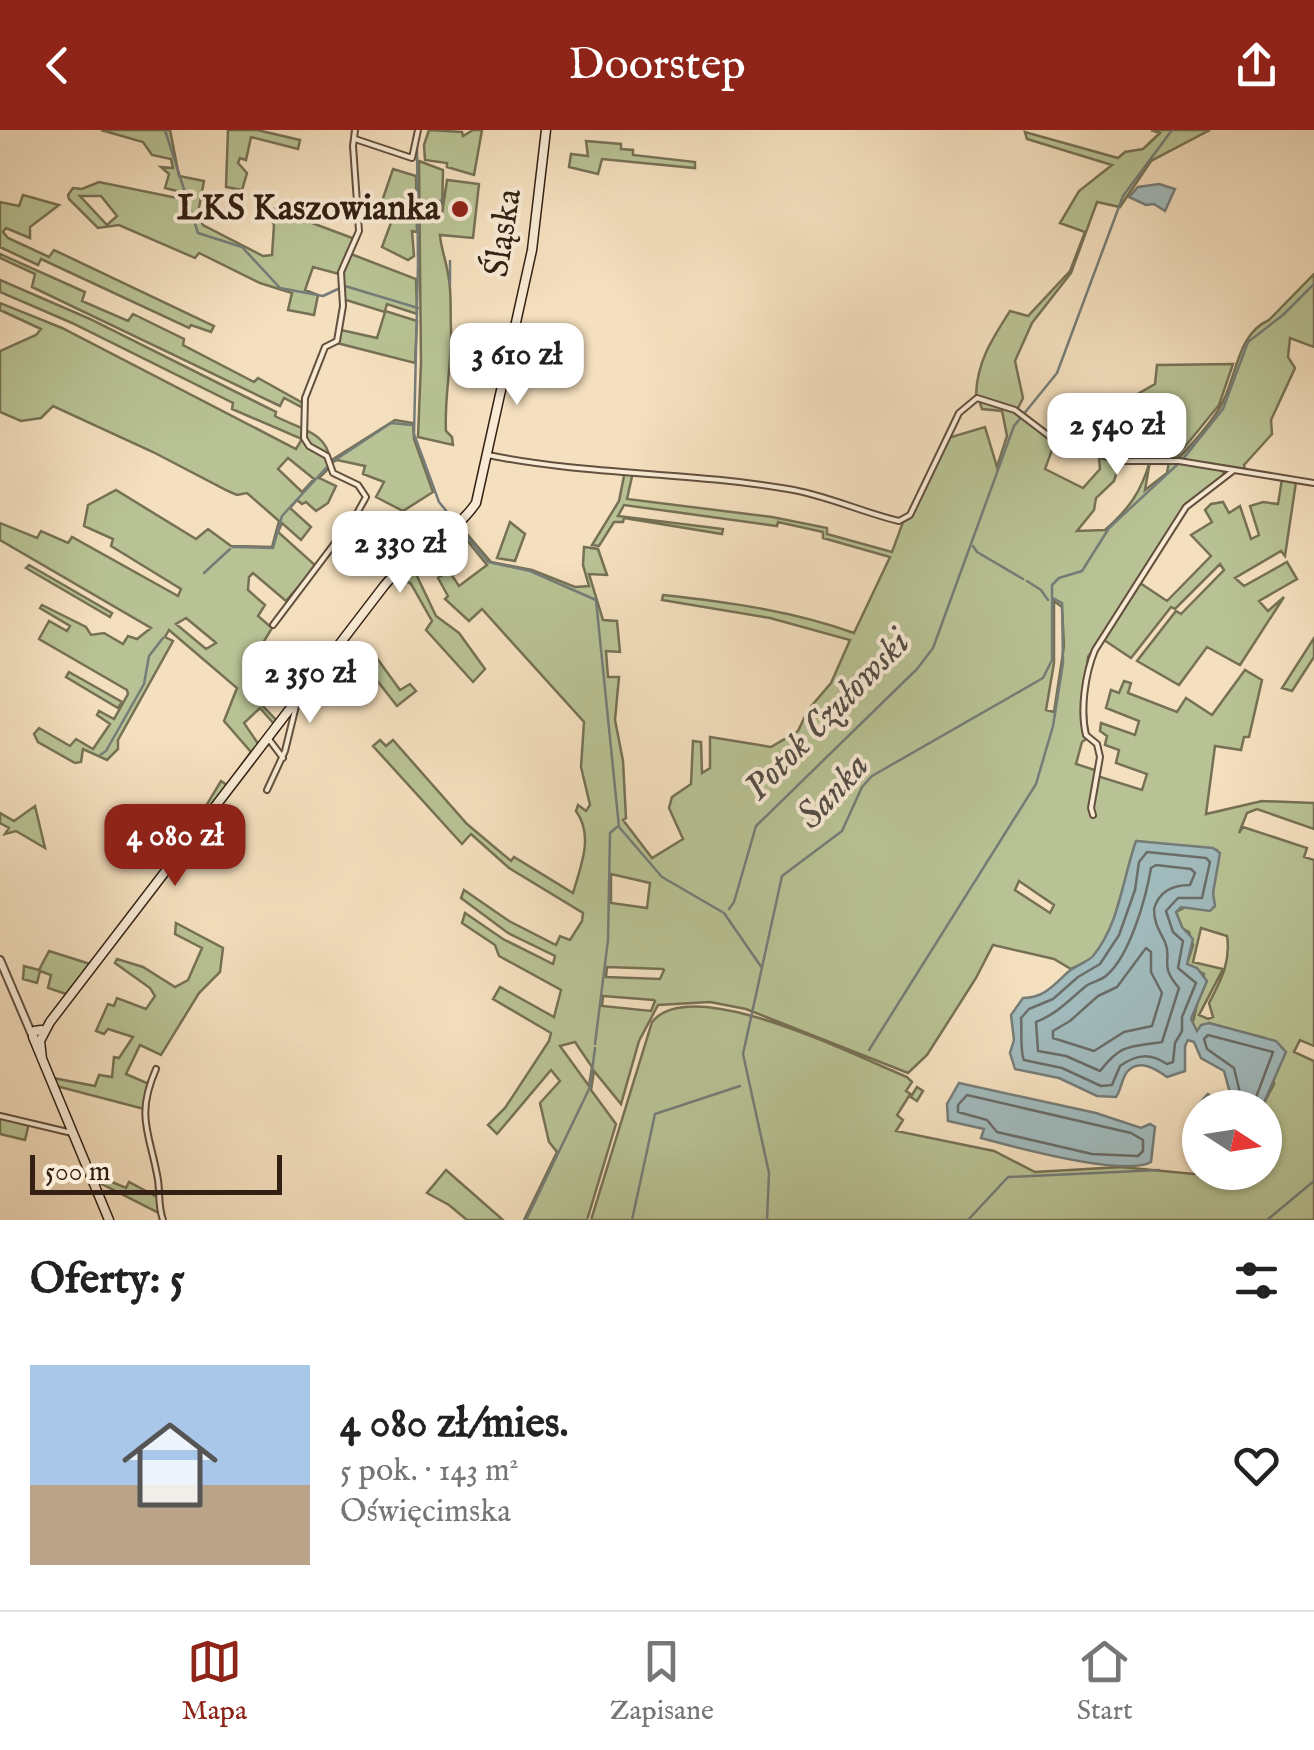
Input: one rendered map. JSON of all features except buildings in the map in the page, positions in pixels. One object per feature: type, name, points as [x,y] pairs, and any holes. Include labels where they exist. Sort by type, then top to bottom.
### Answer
[{"type":"main road","name":"Śląska","points":[[38,1034],[393,575],[457,524],[478,498],[534,240],[546,130]]},
{"type":"main road","points":[[38,1034],[42,1058],[109,1220]]},
{"type":"street","points":[[273,625],[365,501],[364,490],[333,474],[326,456],[304,440],[305,398],[325,347],[337,340],[343,306],[341,272],[360,231],[355,130]]},
{"type":"street","points":[[354,139],[412,158],[418,130]]},
{"type":"street","points":[[488,455],[534,464],[635,471],[792,490],[899,521],[910,515],[959,413],[978,398],[988,398],[1053,439],[1119,461],[1177,461],[1314,484]]},
{"type":"street","points":[[1093,814],[1099,748],[1084,730],[1091,659],[1182,512],[1234,470]]},
{"type":"street","points":[[267,790],[283,758],[297,710],[293,704]]},
{"type":"street","points":[[267,738],[283,758]]},
{"type":"street","points":[[0,960],[26,1021],[38,1034]]},
{"type":"street","points":[[156,1069],[144,1126],[158,1183],[162,1220]]},
{"type":"street","points":[[0,1116],[72,1133]]},
{"type":"green space","points":[[101,130],[170,130],[179,176],[204,181],[198,213],[203,225],[263,256],[272,255],[274,225],[264,205],[355,239],[339,274],[313,267],[305,290],[318,295],[314,315],[288,310],[292,293],[260,283],[199,253],[195,258],[119,225],[98,228],[69,199],[73,188],[99,182],[177,198],[177,191],[165,188],[169,174],[161,167],[173,168],[171,159],[152,155],[143,142]],"holes":[[[80,196],[101,196],[117,216],[107,225]]]},
{"type":"green space","points":[[228,130],[257,130],[300,140],[298,149],[251,137],[246,160],[240,158],[238,163],[247,173],[242,190],[226,187]]},
{"type":"green space","points":[[429,130],[462,132],[463,136],[482,130],[474,175],[447,167],[447,163],[425,160]]},
{"type":"green space","points":[[1151,130],[1210,130],[1151,161],[1120,207],[1097,202],[1071,273],[1032,323],[1015,361],[1023,398],[1017,410],[976,395],[982,361],[1010,311],[1028,316],[1070,271],[1085,232],[1060,223],[1079,191],[1112,165],[1027,139],[1025,132],[1118,158],[1125,152],[1143,149],[1160,133]]},
{"type":"green space","points":[[586,141],[621,144],[621,149],[633,150],[633,155],[695,162],[695,168],[602,159],[598,174],[569,167],[571,154],[588,156]]},
{"type":"green space","points":[[419,161],[443,170],[442,214],[447,180],[479,184],[473,238],[440,235],[450,294],[446,431],[453,445],[418,437]]},
{"type":"green space","points":[[393,169],[416,176],[417,232],[412,231],[414,256],[408,260],[382,247],[392,220],[380,207]]},
{"type":"green space","points":[[23,195],[59,205],[30,227],[30,238],[6,228],[3,232],[8,238],[49,257],[54,250],[214,326],[211,332],[191,325],[189,328],[41,259],[38,265],[0,247],[0,202],[19,206]]},
{"type":"green space","points":[[0,254],[85,292],[82,301],[128,321],[133,314],[184,339],[183,345],[254,382],[258,378],[303,403],[305,409],[284,398],[280,406],[32,287],[35,274],[0,258]]},
{"type":"green space","points":[[351,254],[416,279],[417,314],[387,304],[385,311],[417,321],[415,363],[337,343],[341,330],[377,338],[385,312],[343,299],[343,275]]},
{"type":"green space","points":[[1314,274],[1314,347],[1290,338],[1288,357],[1295,368],[1271,420],[1272,434],[1244,465],[1245,469],[1178,459],[1219,409],[1249,336]]},
{"type":"green space","points":[[0,280],[90,319],[276,412],[275,416],[324,443],[330,461],[395,420],[413,423],[414,439],[433,492],[403,511],[376,497],[384,482],[363,474],[365,466],[337,460],[328,464],[329,468],[319,478],[336,486],[328,503],[316,511],[297,500],[290,508],[311,527],[301,540],[282,523],[278,532],[316,566],[286,601],[253,573],[249,577],[248,590],[265,605],[258,616],[272,628],[258,651],[285,678],[276,689],[268,681],[258,685],[263,691],[258,696],[261,704],[277,721],[274,724],[260,708],[244,723],[259,745],[204,816],[201,814],[221,781],[227,785],[251,752],[224,721],[237,688],[169,630],[165,637],[173,641],[118,740],[118,749],[107,760],[83,749],[81,762],[75,763],[38,742],[34,734],[39,728],[70,746],[76,739],[93,749],[110,724],[97,715],[99,711],[114,719],[128,694],[39,639],[49,621],[67,631],[70,626],[40,608],[42,605],[86,627],[91,635],[104,633],[123,644],[128,636],[137,639],[151,628],[0,540],[0,523],[37,538],[41,531],[68,543],[72,537],[178,596],[181,589],[111,546],[113,539],[84,526],[88,505],[116,490],[196,539],[208,529],[231,546],[272,547],[279,521],[247,493],[237,495],[228,491],[53,406],[41,418],[21,421],[0,412],[0,351],[41,329],[0,310],[0,303],[62,328],[296,449],[302,439],[232,409],[233,403],[0,292]],"holes":[[[288,458],[314,479],[302,492],[278,469]],[[186,618],[215,642],[216,643],[206,649],[176,624]]]},
{"type":"green space","points":[[1233,364],[1219,405],[1174,460],[1133,459],[1135,447],[1148,426],[1115,407],[1155,384],[1157,365]],"holes":[[[1164,399],[1179,402],[1181,421],[1172,439],[1149,426]]]},
{"type":"green space","points":[[979,400],[1013,411],[1055,442],[1045,469],[1083,488],[1100,469],[1099,456],[1120,463],[1114,481],[1096,498],[1094,510],[1077,531],[1105,530],[1138,491],[1150,461],[1145,490],[1167,473],[1169,462],[1222,469],[1225,477],[1192,502],[1088,657],[1081,713],[1086,739],[1076,764],[1098,771],[1097,776],[1142,790],[1147,774],[1116,763],[1119,750],[1105,745],[1107,736],[1100,731],[1101,723],[1135,735],[1139,721],[1106,708],[1111,690],[1119,693],[1124,681],[1131,683],[1128,693],[1177,712],[1186,698],[1212,715],[1245,670],[1262,680],[1249,737],[1244,737],[1241,750],[1215,746],[1206,814],[1262,801],[1314,803],[1314,829],[1257,809],[1247,813],[1239,833],[1243,827],[1307,848],[1304,857],[1314,860],[1314,1046],[1300,1040],[1294,1052],[1314,1061],[1314,1220],[591,1220],[652,1022],[672,1009],[702,1007],[776,1023],[907,1077],[912,1082],[906,1091],[912,1095],[917,1087],[923,1091],[917,1101],[909,1096],[897,1115],[903,1120],[896,1131],[994,1151],[1035,1172],[1121,1167],[1182,1173],[1182,1190],[1282,1190],[1282,1090],[1271,1090],[1274,1084],[1265,1038],[1209,1023],[1197,1032],[1192,1026],[1204,974],[1187,964],[1193,945],[1176,912],[1213,893],[1217,850],[1137,841],[1110,932],[1092,959],[1071,969],[1054,959],[993,945],[927,1055],[908,1073],[746,1009],[710,1002],[658,1005],[639,1041],[621,1104],[594,1071],[591,1090],[616,1124],[587,1220],[524,1220],[557,1152],[549,1142],[540,1103],[560,1081],[551,1070],[497,1134],[488,1125],[505,1108],[551,1033],[493,999],[500,987],[554,1017],[561,990],[499,956],[495,945],[462,923],[465,913],[503,939],[553,964],[555,956],[508,933],[461,898],[464,890],[509,921],[556,945],[560,936],[570,940],[583,913],[509,868],[471,834],[462,844],[373,746],[380,740],[386,746],[393,740],[467,824],[511,861],[514,857],[573,893],[585,841],[576,811],[578,805],[586,811],[590,805],[581,767],[584,722],[482,609],[469,621],[445,599],[448,596],[438,578],[449,571],[459,586],[487,565],[457,528],[460,526],[491,562],[532,570],[575,587],[589,586],[583,565],[584,547],[598,549],[607,575],[589,574],[603,620],[617,621],[620,652],[606,651],[608,677],[619,677],[615,720],[623,761],[623,820],[652,858],[683,839],[669,808],[672,797],[691,784],[693,741],[701,742],[702,773],[710,768],[710,737],[771,747],[798,731],[808,710],[831,683],[850,640],[770,618],[662,600],[663,595],[760,608],[854,633],[890,557],[823,538],[823,532],[778,522],[777,526],[624,505],[618,516],[723,529],[722,534],[624,518],[623,522],[614,522],[599,546],[592,545],[619,501],[625,471],[633,472],[627,499],[827,528],[827,534],[892,552],[903,522],[910,518],[948,438],[985,427],[997,467],[1007,436],[1002,411],[982,409]],"holes":[[[1054,601],[1062,607],[1064,646],[1054,712],[1046,710],[1054,663]],[[611,874],[650,883],[647,908],[611,903]],[[1019,881],[1054,905],[1050,913],[1015,890]],[[1201,928],[1227,936],[1228,954],[1224,971],[1209,1003],[1213,1017],[1208,1019],[1199,1015],[1223,969],[1193,962]],[[607,967],[664,970],[660,979],[606,977]],[[603,996],[655,1001],[651,1011],[602,1006]],[[575,1042],[592,1067],[589,1086],[560,1046]]]},
{"type":"green space","points":[[1282,479],[1296,482],[1285,556],[1281,551],[1235,578],[1244,586],[1287,562],[1297,579],[1259,601],[1268,611],[1284,597],[1240,665],[1207,647],[1179,685],[1137,661],[1176,611],[1181,614],[1224,570],[1220,564],[1175,609],[1171,607],[1131,658],[1104,640],[1140,583],[1167,601],[1211,556],[1191,535],[1212,522],[1205,510],[1211,504],[1223,502],[1229,513],[1240,506],[1251,539],[1259,535],[1250,506],[1263,502],[1278,504]]},
{"type":"green space","points":[[510,522],[525,534],[515,561],[497,558]]},
{"type":"green space","points":[[418,558],[423,567],[416,574],[436,616],[459,633],[485,669],[473,682],[426,630],[432,621],[411,584],[397,575]]},
{"type":"green space","points":[[29,565],[112,613],[110,617],[26,568]]},
{"type":"green space","points":[[1314,638],[1314,657],[1292,691],[1282,688]]},
{"type":"green space","points":[[371,650],[400,690],[410,684],[416,691],[397,706],[361,660]]},
{"type":"green space","points":[[69,672],[122,702],[118,708],[66,677]]},
{"type":"green space","points":[[35,806],[45,848],[16,831],[5,834],[9,828],[0,823],[0,813],[14,821]]},
{"type":"green space","points":[[176,923],[223,948],[220,972],[199,993],[161,1055],[140,1045],[126,1074],[149,1084],[144,1109],[56,1086],[53,1078],[95,1086],[99,1075],[112,1077],[114,1057],[119,1058],[133,1037],[108,1029],[104,1034],[96,1031],[108,1004],[114,1006],[117,998],[146,1009],[155,996],[115,963],[117,959],[143,967],[175,987],[188,980],[202,948],[175,934]]},
{"type":"green space","points":[[49,951],[90,964],[66,994],[48,988],[51,975],[40,971],[37,983],[23,979],[24,966],[39,970]]},
{"type":"green space","points":[[0,1117],[29,1123],[25,1140],[0,1134]]},
{"type":"green space","points":[[446,1170],[503,1220],[467,1220],[427,1193]]},
{"type":"green space","points":[[93,1174],[126,1188],[129,1182],[157,1197],[159,1213],[96,1181]]},
{"type":"water","points":[[1159,184],[1175,189],[1165,211],[1129,197],[1138,187]]},
{"type":"water","points":[[1136,841],[1213,848],[1220,853],[1213,893],[1215,906],[1210,911],[1181,907],[1176,912],[1193,939],[1187,964],[1197,968],[1207,981],[1191,1019],[1197,1031],[1209,1023],[1276,1041],[1286,1052],[1269,1090],[1229,1090],[1224,1071],[1201,1058],[1194,1042],[1188,1040],[1185,1071],[1167,1077],[1153,1068],[1137,1066],[1125,1075],[1116,1097],[1097,1096],[1059,1078],[1015,1069],[1010,1053],[1014,1040],[1011,1015],[1023,998],[1048,990],[1091,958],[1115,915]]},
{"type":"water","points":[[959,1083],[1096,1113],[1141,1128],[1150,1124],[1155,1127],[1151,1162],[1138,1166],[1094,1163],[981,1138],[984,1129],[948,1121],[947,1104]]},
{"type":"waterway","points":[[165,130],[198,233],[242,247],[280,288],[323,296],[340,288]]},
{"type":"waterway","name":"Potok Czułowski","points":[[729,909],[756,826],[917,669],[933,648],[1014,426],[1057,373],[1123,196],[1172,130]]},
{"type":"waterway","points":[[417,146],[414,434],[439,502],[488,562],[530,571],[596,600],[619,827],[662,877],[724,913],[762,968]]},
{"type":"waterway","points":[[420,209],[442,200]]},
{"type":"waterway","points":[[450,261],[450,284]]},
{"type":"waterway","name":"Sanka","points":[[1183,459],[1223,409],[1248,342],[1314,284]]},
{"type":"waterway","points":[[345,286],[418,308]]},
{"type":"waterway","points":[[332,462],[391,423],[412,425]]},
{"type":"waterway","name":"Sanka","points":[[767,1220],[769,1173],[743,1054],[782,876],[842,831],[862,787],[872,776],[1043,678],[1052,660],[1052,585],[1059,578],[1082,571],[1109,528],[1179,463]]},
{"type":"waterway","points":[[233,547],[273,548],[282,516],[327,467]]},
{"type":"waterway","points":[[973,546],[1023,579]]},
{"type":"waterway","points":[[204,573],[230,549]]},
{"type":"waterway","points":[[1027,581],[1048,600]]},
{"type":"waterway","points":[[869,1050],[1036,784],[1053,726],[1063,663],[1062,603],[1053,598]]},
{"type":"waterway","points":[[100,755],[144,684],[149,656],[163,638]]},
{"type":"waterway","points":[[595,1044],[608,940],[610,833],[617,827]]},
{"type":"waterway","points":[[526,1220],[590,1087],[595,1048]]},
{"type":"waterway","points":[[632,1220],[655,1114],[740,1086]]},
{"type":"waterway","points":[[968,1220],[1008,1177],[1159,1170]]},
{"type":"waterway","points":[[1267,1220],[1314,1181]]},
{"type":"place","name":"LKS Kaszowianka","points":[[460,209]]}]
